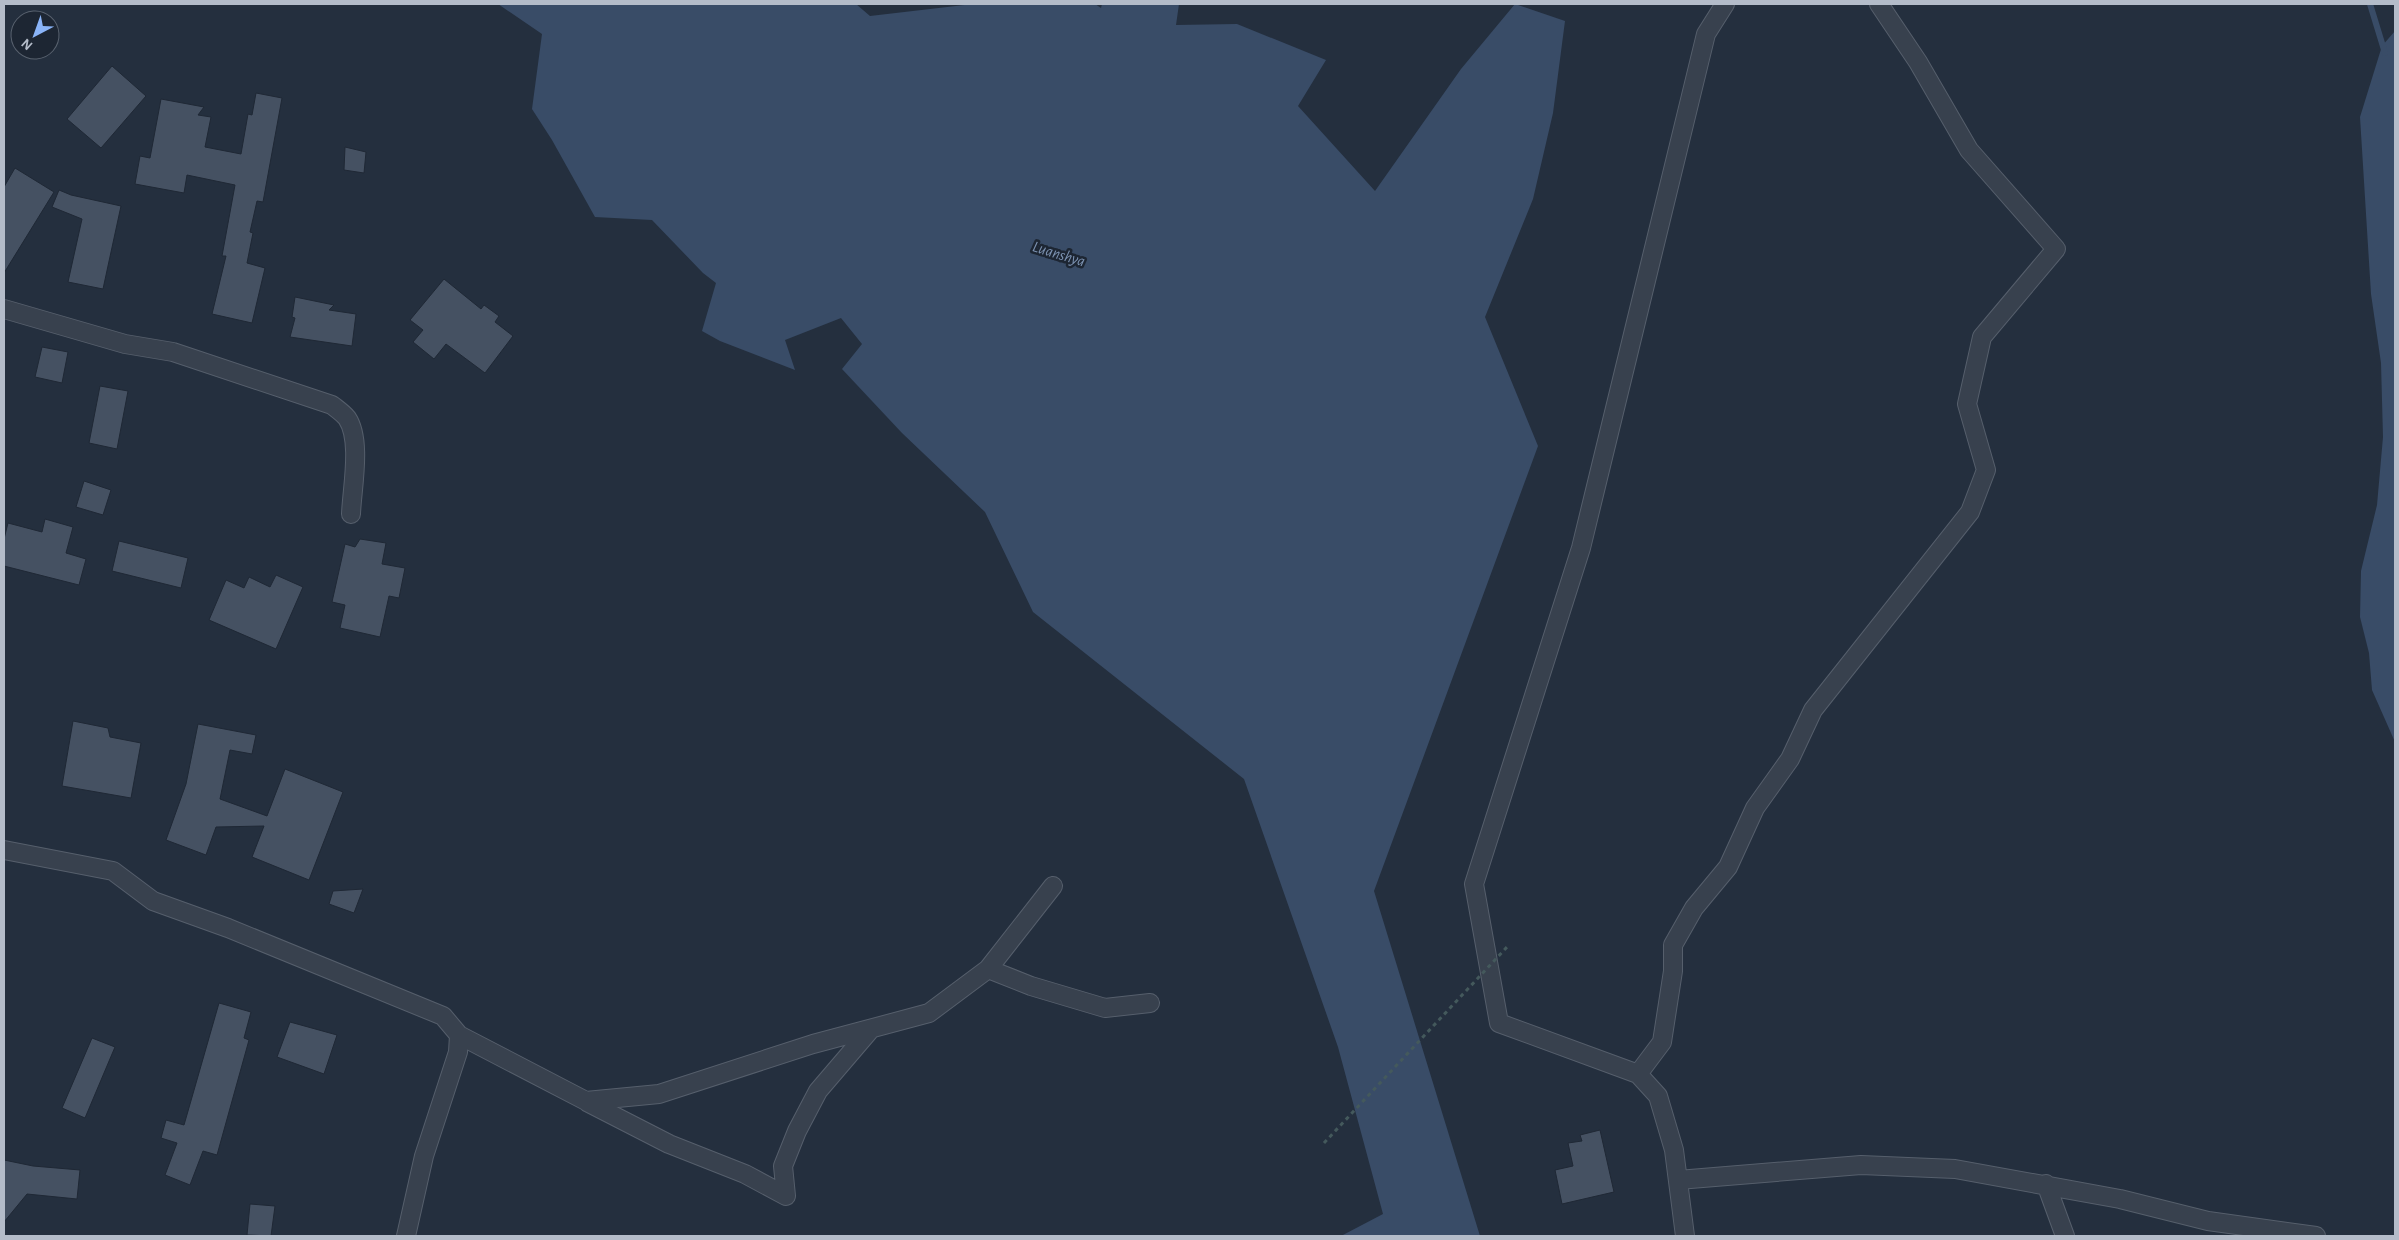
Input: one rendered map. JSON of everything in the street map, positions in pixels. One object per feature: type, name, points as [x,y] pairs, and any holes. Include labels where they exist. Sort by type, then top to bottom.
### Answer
[{"type":"street","points":[[1685,1236],[1674,1150],[1658,1096],[1638,1074],[1499,1023],[1474,884],[1581,548],[1706,34],[1725,4]]},
{"type":"street","points":[[1638,1074],[1662,1042],[1672,971],[1673,945],[1694,908],[1728,867],[1755,808],[1790,759],[1813,710],[1970,512],[1986,470],[1967,404],[1982,337],[2056,249],[1969,150],[1918,62],[1879,4]]},
{"type":"street","points":[[4,309],[125,344],[173,352],[332,405],[346,417],[353,432],[355,451],[351,514]]},
{"type":"street","points":[[4,850],[113,872],[152,902],[228,928],[443,1016],[459,1035],[669,1144],[745,1174],[786,1196],[783,1166],[818,1091],[871,1029]]},
{"type":"street","points":[[586,1101],[658,1094],[813,1044],[929,1013],[988,968],[1053,886]]},
{"type":"street","points":[[988,968],[1031,986],[1105,1008],[1150,1003]]},
{"type":"street","points":[[406,1236],[424,1156],[458,1052],[459,1035]]},
{"type":"street","points":[[1678,1180],[1861,1165],[1955,1169],[2046,1184],[2208,1221],[2316,1236]]},
{"type":"street","points":[[2046,1184],[2065,1236]]},
{"type":"path","points":[[1324,1143],[1507,948]]},
{"type":"water","points":[[498,4],[856,4],[870,16],[973,4],[1095,4],[1101,8],[1102,4],[1179,4],[1176,25],[1237,24],[1326,60],[1298,106],[1375,191],[1461,69],[1515,4],[1565,21],[1553,113],[1533,199],[1485,317],[1538,446],[1374,891],[1480,1236],[1341,1236],[1383,1214],[1338,1047],[1244,779],[1033,612],[985,512],[902,433],[842,369],[862,344],[841,318],[785,340],[795,370],[720,341],[702,331],[716,283],[703,273],[652,220],[595,217],[552,140],[532,109],[542,34]]},
{"type":"water","points":[[2395,31],[2395,742],[2372,690],[2369,653],[2360,617],[2361,571],[2377,505],[2383,437],[2381,363],[2371,294],[2360,117],[2382,46]]},
{"type":"building","points":[[112,66],[146,96],[101,148],[67,119]]},
{"type":"building","points":[[256,93],[282,98],[263,202],[257,201],[250,232],[253,233],[247,263],[265,268],[252,323],[212,314],[226,256],[222,256],[235,185],[187,175],[184,193],[135,184],[140,156],[150,158],[161,99],[204,107],[198,115],[211,117],[205,147],[241,154],[248,114],[252,115]]},
{"type":"building","points":[[345,147],[366,152],[364,173],[344,170]]},
{"type":"building","points":[[15,168],[54,192],[4,273],[4,187]]},
{"type":"building","points":[[59,190],[71,195],[121,206],[103,289],[68,282],[82,219],[52,207]]},
{"type":"building","points":[[444,279],[481,309],[484,305],[499,316],[495,322],[513,336],[485,373],[446,344],[434,359],[413,342],[423,330],[410,320]]},
{"type":"building","points":[[295,297],[334,305],[329,310],[356,314],[352,346],[290,337],[295,318],[292,317]]},
{"type":"building","points":[[42,347],[68,352],[62,383],[35,377]]},
{"type":"building","points":[[100,386],[128,391],[117,449],[89,443]]},
{"type":"building","points":[[84,481],[111,490],[103,515],[76,507]]},
{"type":"building","points":[[45,519],[73,527],[66,553],[86,559],[79,585],[4,566],[4,539],[8,523],[42,532]]},
{"type":"building","points":[[360,539],[386,543],[382,564],[405,568],[399,598],[389,596],[380,637],[340,628],[345,605],[332,602],[345,544],[355,547]]},
{"type":"building","points":[[119,541],[188,558],[181,588],[112,571]]},
{"type":"building","points":[[276,575],[303,587],[276,649],[209,620],[226,580],[244,588],[249,577],[270,587]]},
{"type":"building","points":[[73,721],[108,728],[110,737],[141,743],[131,798],[62,786]]},
{"type":"building","points":[[198,724],[256,735],[252,754],[230,750],[220,799],[267,816],[285,769],[343,792],[309,880],[252,857],[264,826],[216,827],[206,855],[166,840],[186,784]]},
{"type":"building","points":[[363,889],[354,913],[329,904],[333,891]]},
{"type":"building","points":[[219,1003],[251,1012],[244,1038],[249,1040],[217,1155],[203,1151],[190,1185],[165,1175],[177,1143],[161,1138],[166,1120],[184,1125]]},
{"type":"building","points":[[290,1022],[337,1035],[324,1074],[277,1057]]},
{"type":"building","points":[[92,1038],[115,1047],[85,1118],[62,1108]]},
{"type":"building","points":[[1600,1130],[1614,1192],[1562,1204],[1555,1170],[1573,1166],[1568,1143],[1582,1141],[1580,1135]]},
{"type":"building","points":[[4,1160],[33,1166],[80,1170],[77,1199],[27,1194],[4,1222]]},
{"type":"building","points":[[250,1204],[275,1206],[271,1236],[247,1235]]},
{"type":"waterway","name":"Luanshya","points":[[2370,4],[2385,53]]}]
